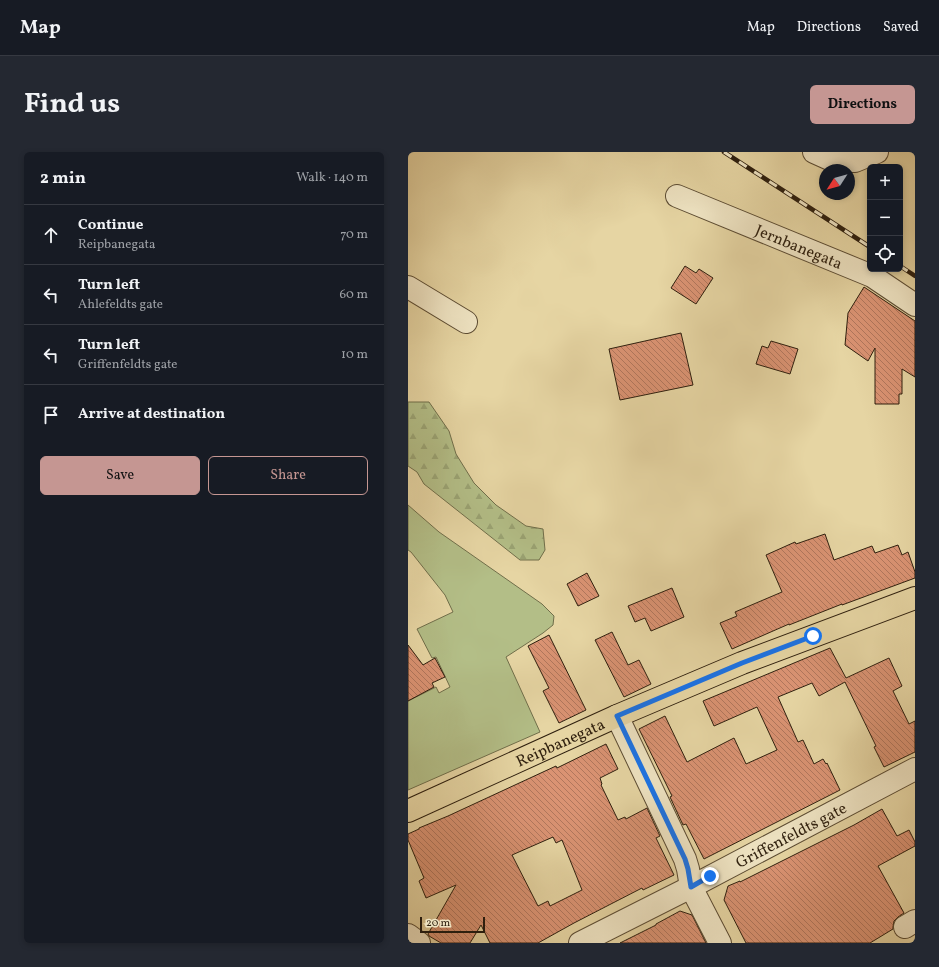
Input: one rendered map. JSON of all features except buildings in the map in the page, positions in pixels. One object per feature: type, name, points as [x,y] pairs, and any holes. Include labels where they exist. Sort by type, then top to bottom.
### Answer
[{"type":"main road","name":"Reipbanegata","points":[[408,811],[617,716],[742,663],[915,598]]},
{"type":"street","points":[[814,152],[834,161],[855,161],[877,152]]},
{"type":"street","name":"Jernbanegata","points":[[678,196],[872,276],[915,305]]},
{"type":"street","points":[[408,287],[466,322]]},
{"type":"street","points":[[617,716],[685,859],[691,887],[720,943]]},
{"type":"street","name":"Griffenfeldts gate","points":[[580,943],[691,887],[915,769]]},
{"type":"street","points":[[408,935],[419,943]]},
{"type":"green space","points":[[408,402],[429,402],[449,431],[456,454],[474,483],[496,505],[526,526],[543,529],[545,550],[539,560],[520,560],[424,484],[417,472],[408,466]]},
{"type":"green space","points":[[408,505],[439,532],[542,604],[554,616],[553,625],[506,657],[540,732],[408,790],[408,701],[436,687],[439,693],[450,687],[436,657],[432,658],[417,629],[453,612],[445,595],[408,550]]},
{"type":"railway","points":[[724,152],[867,245]]},
{"type":"railway","points":[[903,268],[915,276]]},
{"type":"route","points":[[710,876],[691,887],[685,859],[617,716],[742,663],[813,636]]}]
